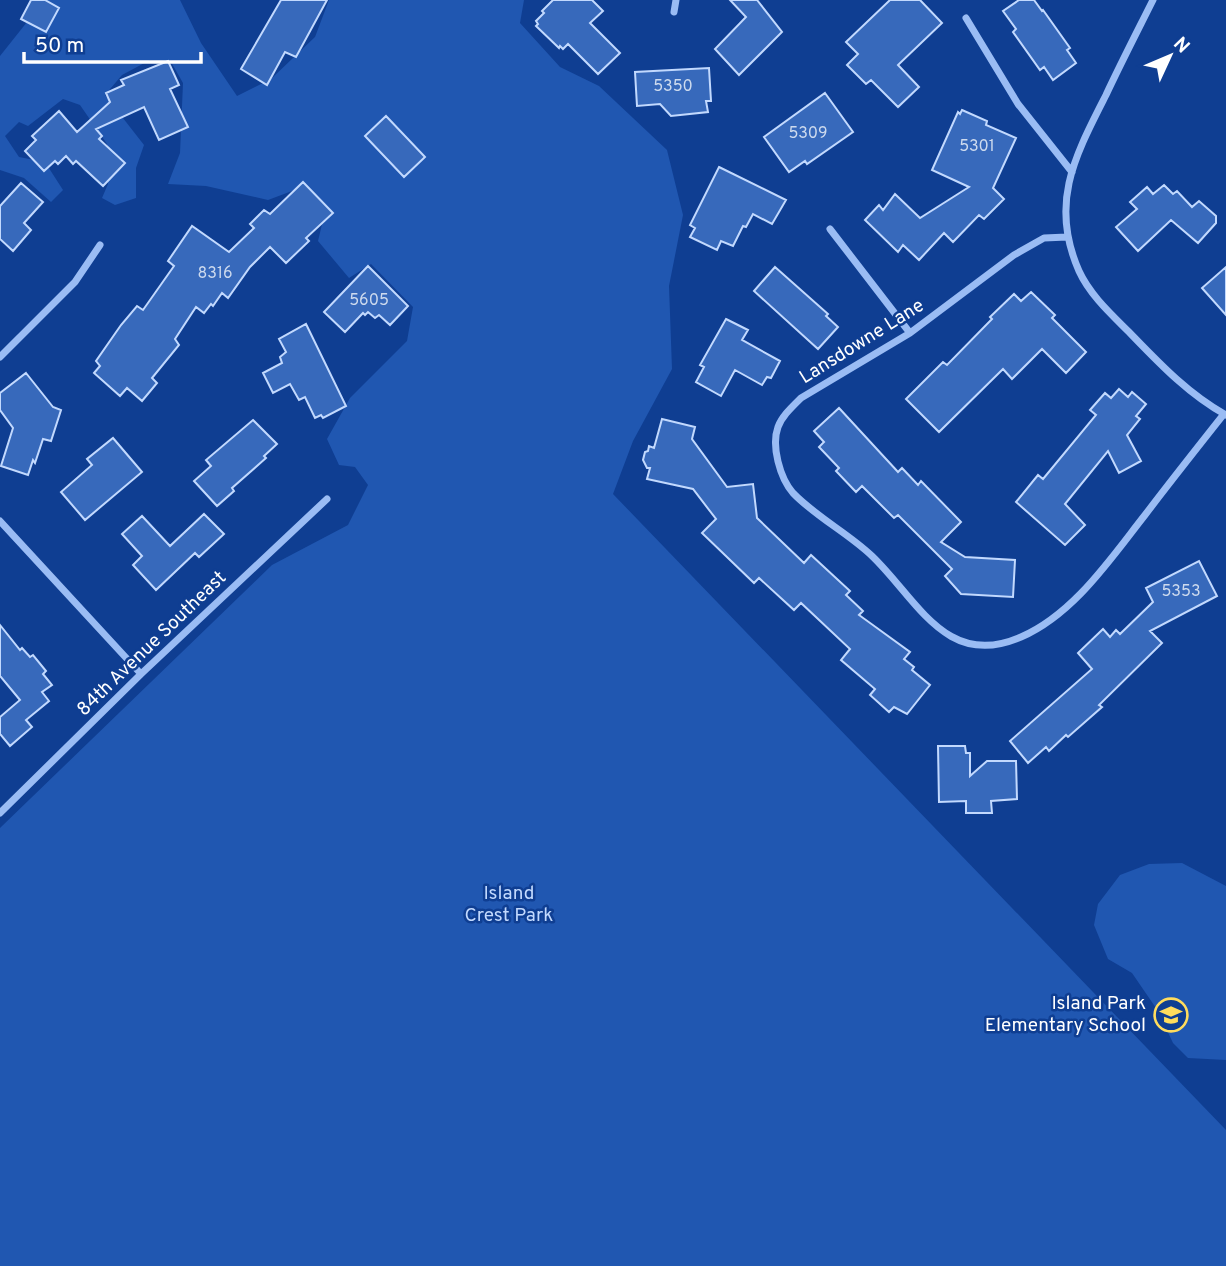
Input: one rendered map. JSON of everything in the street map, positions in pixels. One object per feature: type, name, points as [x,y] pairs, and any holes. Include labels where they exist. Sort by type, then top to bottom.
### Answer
[{"type":"street","points":[[674,12],[676,0]]},
{"type":"street","points":[[1153,0],[1076,153],[1065,219],[1067,237],[1080,273],[1097,299],[1168,373],[1225,415]]},
{"type":"street","points":[[966,18],[1018,104],[1072,172]]},
{"type":"street","points":[[830,229],[910,333]]},
{"type":"street","name":"Lansdowne Lane","points":[[1067,237],[1044,239],[1014,254],[910,333],[800,398],[777,429],[779,466],[791,491],[871,555],[924,616],[947,635],[967,643],[991,647],[1022,637],[1051,618],[1083,591],[1225,415]]},
{"type":"street","points":[[0,357],[75,282],[100,245]]},
{"type":"street","name":"84th Avenue Southeast","points":[[0,813],[141,674],[327,499]]},
{"type":"street","points":[[0,520],[141,674]]},
{"type":"green space","name":"Island Crest Park","points":[[34,0],[180,0],[201,43],[237,96],[271,79],[315,37],[329,0],[524,0],[520,23],[560,67],[599,86],[667,150],[683,215],[669,286],[672,369],[633,441],[613,494],[1226,1130],[1226,1266],[0,1266],[0,828],[272,565],[348,525],[368,485],[355,467],[339,465],[327,439],[350,398],[407,341],[413,307],[371,264],[349,278],[318,241],[324,216],[300,188],[268,200],[206,186],[168,184],[180,153],[183,83],[171,62],[150,60],[122,75],[105,95],[144,145],[136,168],[136,198],[115,205],[102,198],[108,184],[107,144],[80,105],[63,99],[28,126],[19,122],[5,136],[19,157],[45,162],[63,190],[51,202],[24,178],[0,170],[0,56],[31,17]]},
{"type":"green space","points":[[1182,863],[1226,886],[1226,1060],[1188,1058],[1173,1043],[1158,1011],[1132,973],[1108,959],[1094,925],[1098,904],[1120,875],[1149,864]]},
{"type":"building","points":[[31,0],[45,0],[59,8],[46,32],[21,19]]},
{"type":"building","points":[[281,0],[327,0],[296,57],[285,52],[267,85],[241,69]]},
{"type":"building","points":[[553,0],[592,0],[603,11],[590,23],[620,53],[598,74],[568,44],[563,49],[560,46],[559,48],[536,26],[536,21],[544,13],[542,11]]},
{"type":"building","points":[[730,0],[757,0],[782,32],[739,75],[715,49],[746,17]]},
{"type":"building","points":[[890,0],[920,0],[942,23],[898,65],[919,87],[898,107],[871,80],[866,84],[847,65],[858,54],[846,42]]},
{"type":"building","points":[[1019,0],[1034,0],[1070,48],[1067,50],[1076,63],[1053,80],[1044,67],[1040,70],[1013,32],[1016,29],[1003,11]]},
{"type":"building","points":[[168,61],[179,85],[170,89],[188,127],[159,140],[144,107],[96,129],[102,136],[99,139],[125,163],[103,186],[76,161],[73,164],[66,156],[58,164],[55,161],[44,171],[25,151],[36,140],[32,136],[59,111],[77,132],[110,102],[106,93],[124,85],[121,80]]},
{"type":"building","points":[[709,68],[711,101],[706,101],[708,112],[671,116],[660,104],[637,106],[635,72]]},
{"type":"building","points":[[825,93],[853,132],[807,164],[805,161],[789,172],[764,137]]},
{"type":"building","points":[[962,110],[987,121],[986,125],[1016,138],[993,188],[1004,199],[984,219],[979,215],[953,242],[944,233],[919,260],[903,245],[898,252],[865,220],[879,205],[883,210],[895,194],[920,218],[969,187],[932,170],[958,112],[960,114]]},
{"type":"building","points":[[386,116],[425,157],[404,177],[365,136]]},
{"type":"building","points":[[719,167],[786,200],[772,224],[753,214],[746,227],[743,226],[733,246],[721,241],[717,250],[690,237],[695,228],[690,225]]},
{"type":"building","points":[[303,182],[333,213],[306,238],[309,241],[286,263],[270,247],[250,267],[228,298],[222,293],[204,313],[196,307],[175,339],[179,345],[152,378],[157,383],[142,401],[127,388],[120,396],[94,373],[100,366],[96,361],[121,325],[137,306],[143,310],[174,266],[168,261],[192,226],[229,252],[254,228],[250,224],[264,210],[270,214]]},
{"type":"building","points":[[21,183],[43,202],[24,223],[31,230],[13,251],[0,239],[0,206]]},
{"type":"building","points":[[1164,185],[1173,194],[1177,191],[1192,207],[1199,201],[1216,216],[1216,223],[1198,243],[1171,220],[1138,251],[1116,227],[1137,209],[1130,202],[1147,187],[1153,194]]},
{"type":"building","points":[[368,266],[408,306],[390,325],[379,315],[375,318],[368,312],[365,315],[363,313],[345,332],[324,312]]},
{"type":"building","points":[[775,267],[828,314],[826,316],[838,327],[818,349],[754,291]]},
{"type":"building","points":[[1226,267],[1226,315],[1202,288]]},
{"type":"building","points":[[1031,292],[1055,315],[1052,318],[1086,352],[1066,373],[1042,349],[1012,379],[1003,369],[939,432],[906,399],[943,362],[947,365],[1014,294],[1021,301]]},
{"type":"building","points":[[726,319],[748,330],[742,340],[780,361],[771,378],[767,377],[762,385],[735,370],[721,396],[696,382],[704,367],[700,365]]},
{"type":"building","points":[[306,324],[346,406],[323,418],[321,415],[315,418],[305,397],[299,400],[290,384],[273,393],[263,373],[282,363],[280,357],[286,352],[279,339]]},
{"type":"building","points":[[26,373],[53,407],[61,410],[51,441],[43,439],[28,475],[1,466],[13,428],[0,410],[0,393]]},
{"type":"building","points":[[1119,389],[1128,397],[1132,392],[1146,404],[1136,416],[1140,419],[1127,435],[1141,461],[1119,473],[1108,451],[1065,504],[1085,525],[1065,545],[1016,502],[1038,475],[1043,479],[1096,415],[1090,410],[1105,393],[1111,398]]},
{"type":"building","points":[[839,408],[898,472],[902,468],[918,485],[921,481],[961,522],[941,542],[965,557],[1015,560],[1013,597],[961,594],[945,576],[952,569],[898,515],[894,518],[862,486],[856,492],[836,471],[839,468],[819,447],[824,442],[814,431]]},
{"type":"building","points":[[662,419],[695,427],[692,439],[727,487],[753,484],[757,518],[804,563],[811,555],[850,591],[846,595],[863,611],[859,615],[910,652],[904,659],[914,667],[912,670],[930,685],[907,714],[894,707],[889,712],[870,695],[875,689],[841,660],[850,649],[801,603],[794,610],[759,578],[754,583],[702,533],[716,519],[693,489],[647,479],[650,468],[647,468],[643,460],[645,452],[649,446],[654,448]]},
{"type":"building","points":[[253,420],[277,444],[217,506],[194,481],[211,466],[206,460]]},
{"type":"building","points":[[113,438],[142,472],[85,520],[61,492],[92,465],[87,459]]},
{"type":"building","points":[[204,514],[224,534],[199,557],[195,553],[156,590],[133,565],[142,556],[122,534],[142,516],[170,546]]},
{"type":"building","points":[[1199,561],[1217,596],[1150,631],[1162,643],[1099,705],[1102,707],[1068,737],[1066,735],[1049,751],[1046,747],[1028,763],[1010,741],[1092,669],[1078,653],[1103,629],[1110,637],[1116,630],[1120,634],[1153,602],[1146,588]]},
{"type":"building","points":[[0,625],[20,650],[22,648],[30,657],[33,655],[46,671],[43,674],[52,685],[42,692],[49,701],[26,720],[32,727],[10,746],[0,734],[0,717],[20,700],[0,676]]},
{"type":"building","points":[[938,746],[965,746],[966,753],[970,753],[970,776],[987,761],[1016,761],[1017,799],[991,801],[992,813],[966,813],[966,801],[939,802]]},
{"type":"place","name":"Island Park Elementary School","points":[[1171,1015]]}]
